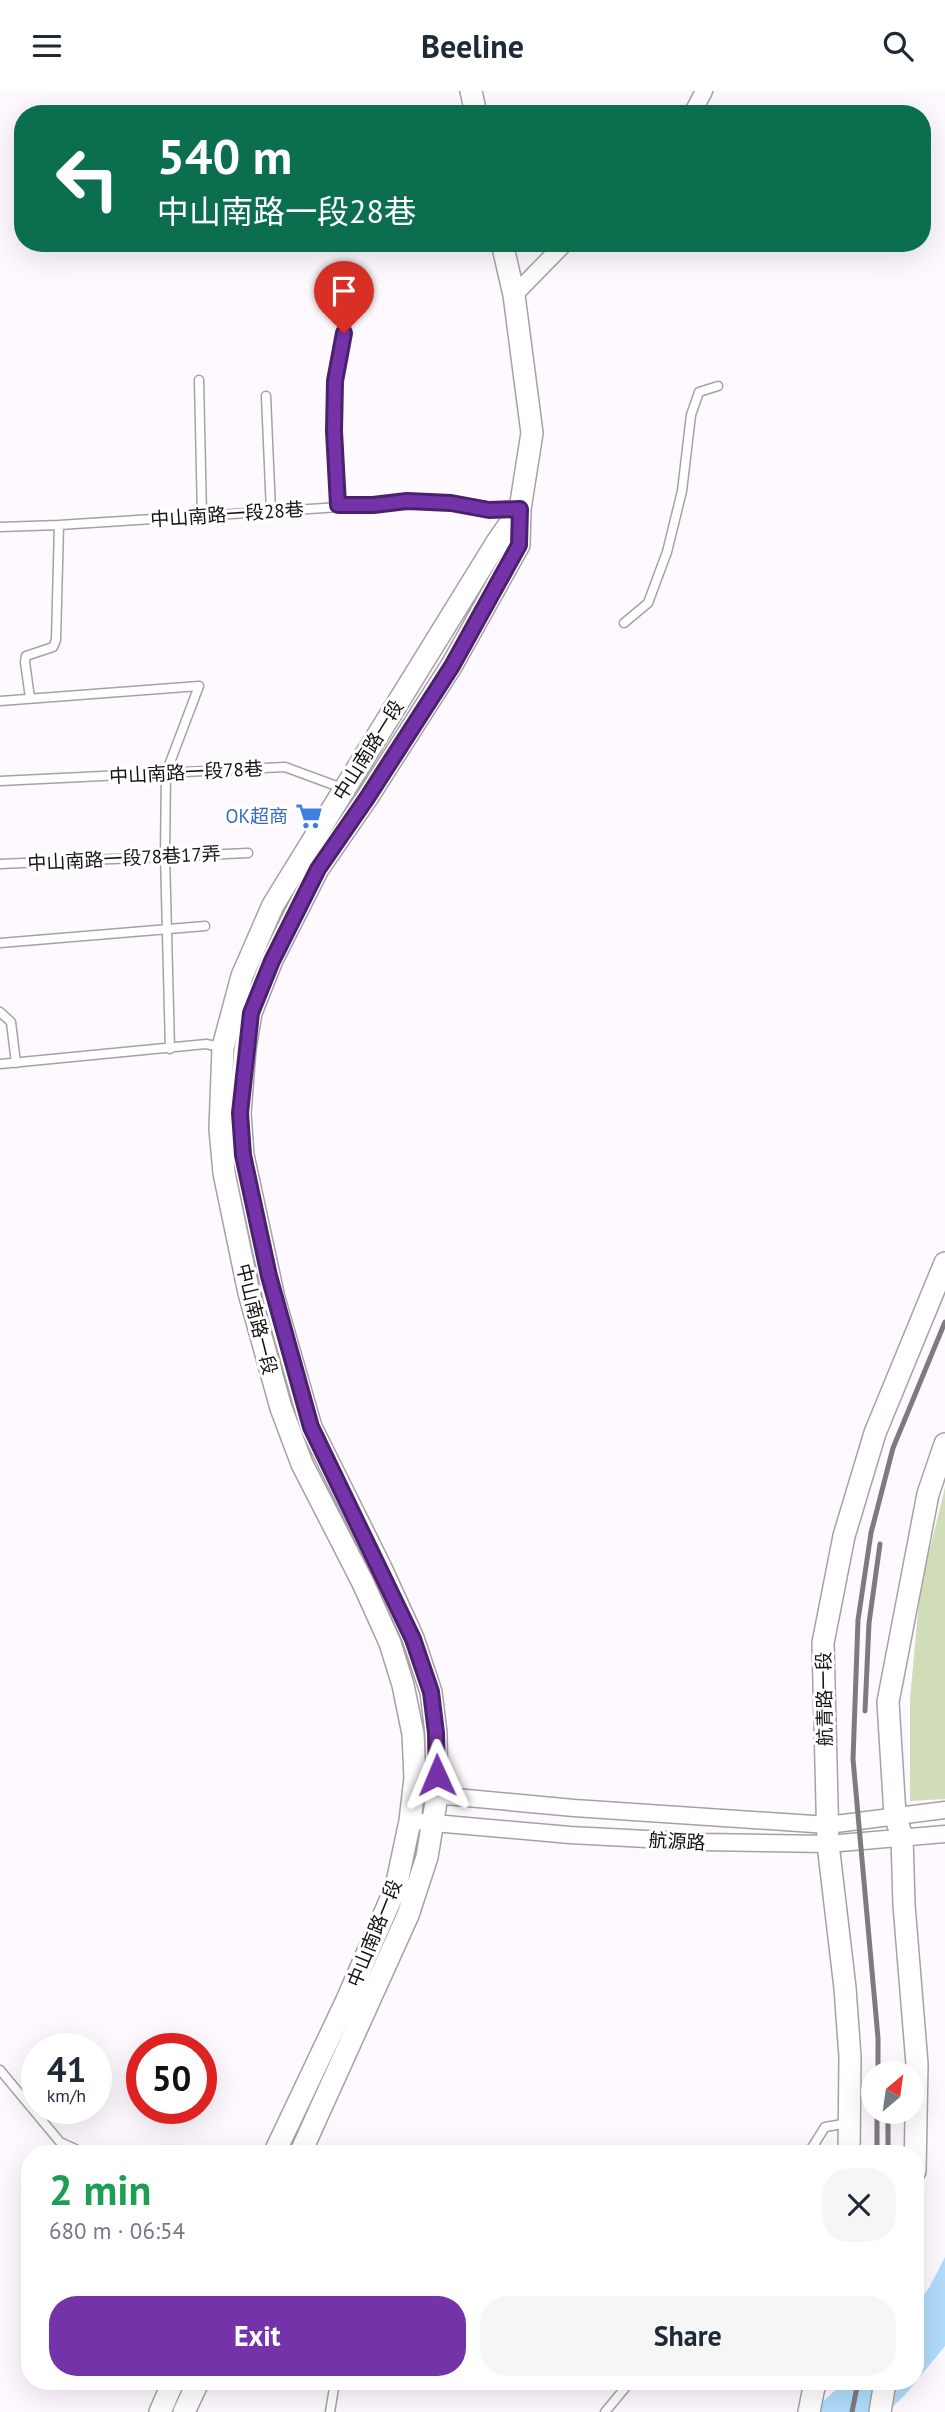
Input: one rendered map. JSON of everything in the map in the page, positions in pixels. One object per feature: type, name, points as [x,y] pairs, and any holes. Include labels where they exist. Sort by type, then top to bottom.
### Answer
[{"type":"main road","name":"中山南路一段","points":[[304,2145],[408,1915],[427,1857],[437,1795],[436,1733],[431,1692],[413,1639],[311,1427],[274,1299],[243,1155],[240,1113],[245,1049],[251,1013],[286,931],[309,892],[318,869],[452,666],[519,545],[520,509],[532,433],[514,295],[504,252]]},
{"type":"main road","name":"中山南路一段","points":[[278,2145],[346,2002],[396,1887],[410,1822],[415,1778],[413,1734],[403,1685],[390,1643],[363,1583],[302,1464],[281,1409],[249,1293],[224,1173],[220,1129],[223,1047],[242,976],[273,905],[520,509]]},
{"type":"main road","name":"航青路一段","points":[[849,2145],[850,2057],[828,1835],[823,1643],[844,1536],[875,1433],[945,1262]]},
{"type":"main road","points":[[915,2145],[917,2064],[904,1905],[902,1837],[895,1815],[888,1702],[928,1494],[945,1444]]},
{"type":"main road","points":[[160,2412],[170,2390]]},
{"type":"main road","points":[[184,2412],[194,2390]]},
{"type":"main road","points":[[809,2412],[813,2390]]},
{"type":"main road","points":[[880,2412],[884,2390]]},
{"type":"street","points":[[514,295],[556,252]]},
{"type":"street","name":"航源路","points":[[413,1793],[828,1835],[902,1837],[945,1834]]},
{"type":"street","name":"航源路","points":[[410,1822],[570,1835],[704,1842],[828,1835],[895,1815],[945,1810]]},
{"type":"lane","points":[[338,505],[334,431],[335,381],[349,309]]},
{"type":"lane","points":[[199,380],[202,516]]},
{"type":"lane","points":[[624,623],[648,603],[674,528],[691,415],[699,392],[718,386]]},
{"type":"lane","points":[[266,396],[271,511]]},
{"type":"lane","name":"中山南路一段28巷","points":[[0,527],[407,501],[451,503],[489,510],[520,509]]},
{"type":"lane","points":[[30,698],[26,656],[52,647],[56,640],[59,524]]},
{"type":"lane","points":[[0,701],[199,686],[166,773],[165,855],[170,1049]]},
{"type":"lane","name":"中山南路一段78巷","points":[[0,781],[285,767],[367,798]]},
{"type":"lane","name":"中山南路一段78巷17弄","points":[[0,864],[248,853]]},
{"type":"lane","points":[[0,943],[205,926]]},
{"type":"lane","points":[[0,1012],[11,1022],[16,1063]]},
{"type":"lane","points":[[0,1064],[206,1044],[245,1049]]},
{"type":"lane","points":[[0,2070],[60,2142],[66,2145]]},
{"type":"lane","points":[[814,2145],[825,2127],[850,2123]]},
{"type":"lane","points":[[330,2412],[334,2390]]},
{"type":"lane","points":[[604,2412],[623,2390]]},
{"type":"green space","points":[[945,1487],[945,1799],[910,1801],[910,1699],[920,1590]]},
{"type":"water","points":[[945,2257],[945,2346],[924,2372],[924,2294]]},
{"type":"water","points":[[835,2390],[909,2390],[887,2412],[812,2412]]},
{"type":"railway","points":[[878,2061],[853,1759],[858,1620],[871,1533],[893,1448],[945,1322]]},
{"type":"railway","points":[[865,1711],[869,1623],[880,1544]]},
{"type":"railway","points":[[877,2125],[877,2145]]},
{"type":"railway","points":[[888,2125],[888,2145]]},
{"type":"railway","points":[[852,2412],[856,2390]]},
{"type":"place","name":"OK超商","points":[[309,816]]},
{"type":"route","points":[[344,333],[335,381],[334,431],[338,505],[407,501],[451,503],[489,510],[520,509],[519,545],[452,666],[318,869],[309,892],[290,922],[251,1013],[240,1113],[248,1187],[274,1299],[311,1427],[413,1639],[431,1692],[437,1775]]}]
